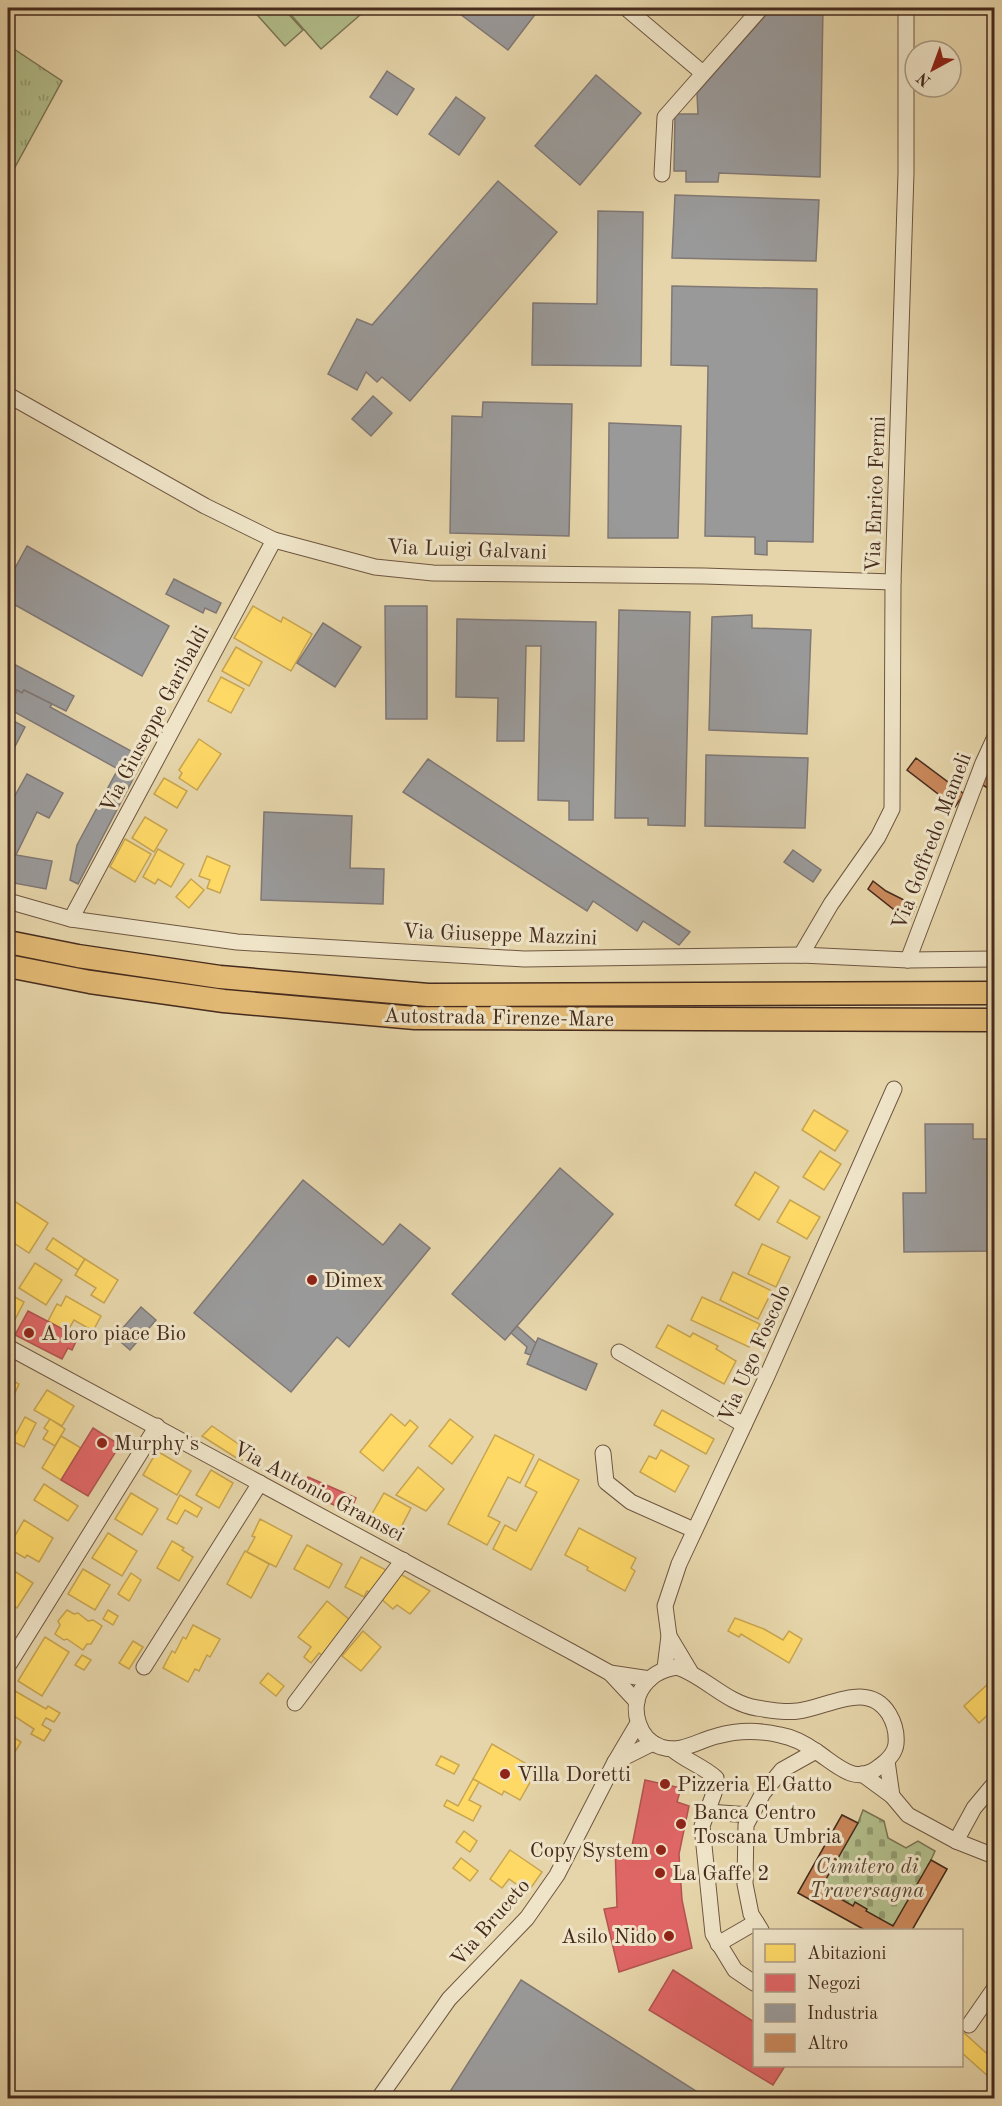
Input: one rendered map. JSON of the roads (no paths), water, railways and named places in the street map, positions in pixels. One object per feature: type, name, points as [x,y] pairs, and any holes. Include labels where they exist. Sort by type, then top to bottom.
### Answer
[{"type":"highway","name":"Autostrada Firenze-Mare","points":[[8,942],[78,956],[220,977],[428,994],[994,993]]},
{"type":"highway","name":"Autostrada Firenze-Mare","points":[[8,966],[90,982],[224,1001],[337,1013],[415,1018],[994,1020]]},
{"type":"street","points":[[626,8],[698,69]]},
{"type":"street","points":[[662,174],[664,117],[760,8]]},
{"type":"street","name":"Via Enrico Fermi","points":[[801,955],[831,904],[878,837],[892,808],[893,582],[906,173],[906,8]]},
{"type":"street","name":"Via Luigi Galvani","points":[[8,395],[205,506],[274,540],[375,567],[433,573],[704,576],[893,582]]},
{"type":"street","name":"Via Giuseppe Garibaldi","points":[[70,919],[274,540]]},
{"type":"street","name":"Via Goffredo Mameli","points":[[908,960],[994,739]]},
{"type":"street","name":"Via Giuseppe Mazzini","points":[[8,901],[70,919],[237,942],[524,959],[801,955],[908,960],[994,959]]},
{"type":"street","name":"Via Ugo Foscolo","points":[[665,1668],[669,1636],[665,1606],[679,1564],[744,1425],[894,1089]]},
{"type":"street","name":"Via Antonio Gramsci","points":[[8,1347],[610,1673],[637,1702]]},
{"type":"street","points":[[619,1352],[744,1425]]},
{"type":"street","points":[[8,1666],[157,1426]]},
{"type":"street","points":[[603,1453],[606,1482],[632,1502],[694,1530]]},
{"type":"street","points":[[144,1667],[260,1484]]},
{"type":"street","points":[[295,1703],[403,1560]]},
{"type":"street","name":"Via Ugo Foscolo","points":[[669,1636],[690,1671]]},
{"type":"street","points":[[677,1666],[690,1671],[741,1704],[757,1708],[795,1712],[818,1707],[844,1697],[867,1697],[885,1708],[896,1732],[896,1748],[876,1770],[862,1774],[845,1773],[816,1751],[783,1735],[755,1731],[720,1735],[688,1747],[662,1748],[644,1736],[638,1723],[637,1702],[640,1692],[650,1679],[665,1668],[677,1666]]},
{"type":"street","name":"Via Antonio Gramsci","points":[[610,1673],[650,1679]]},
{"type":"street","name":"Via Bruceto","points":[[379,2098],[449,1999],[527,1918],[557,1875],[615,1762],[638,1723]]},
{"type":"street","points":[[615,1762],[653,1743]]},
{"type":"street","points":[[672,1749],[707,1769],[716,1778],[714,1793],[702,1826],[713,1934],[735,1970],[753,1982]]},
{"type":"street","points":[[718,1944],[759,1926],[751,1914],[745,1884],[746,1825],[750,1815],[763,1793],[782,1770],[816,1751]]},
{"type":"street","points":[[886,1761],[891,1796]]},
{"type":"street","points":[[862,1774],[891,1796],[908,1815],[956,1841],[994,1856]]},
{"type":"street","points":[[956,1841],[974,1808],[994,1784]]},
{"type":"street","points":[[708,1812],[750,1815]]},
{"type":"street","points":[[969,2025],[994,1989]]},
{"type":"place","name":"Dimex","points":[[312,1280]]},
{"type":"place","name":"A loro piace Bio","points":[[29,1333]]},
{"type":"place","name":"Murphy's","points":[[102,1443]]},
{"type":"place","name":"Villa Doretti","points":[[505,1774]]},
{"type":"place","name":"Pizzeria El Gatto","points":[[665,1784]]},
{"type":"place","name":"Banca Centro Toscana Umbria","points":[[681,1824]]},
{"type":"place","name":"Copy System","points":[[661,1850]]},
{"type":"place","name":"La Gaffe 2","points":[[660,1873]]},
{"type":"place","name":"Asilo Nido","points":[[669,1936]]},
{"type":"park label","name":"Cimitero di Traversagna","points":[[867,1878]]}]
